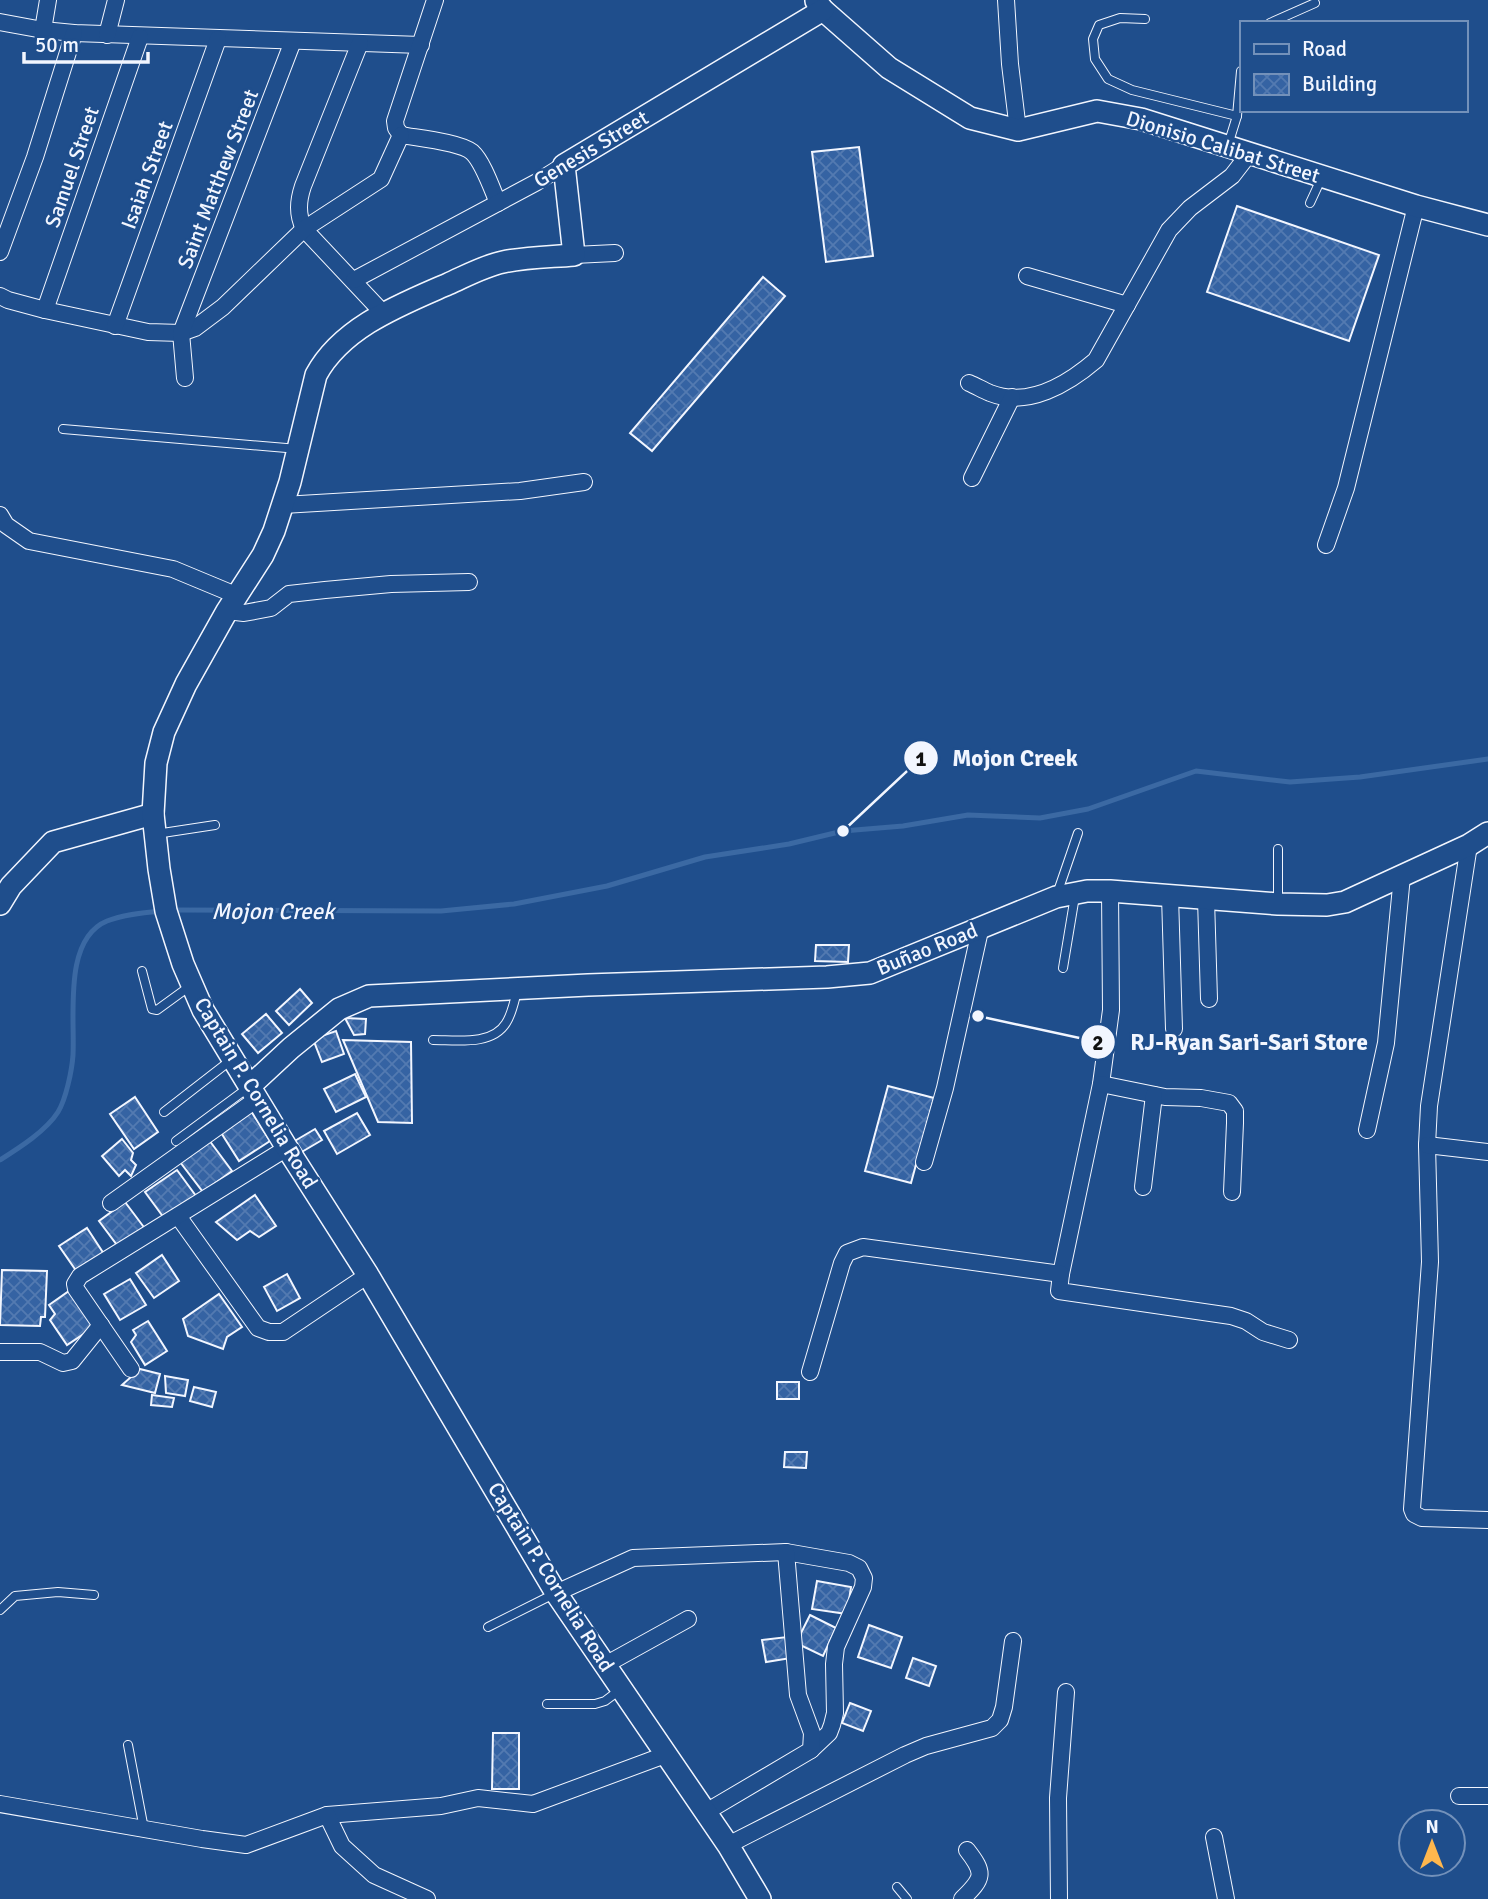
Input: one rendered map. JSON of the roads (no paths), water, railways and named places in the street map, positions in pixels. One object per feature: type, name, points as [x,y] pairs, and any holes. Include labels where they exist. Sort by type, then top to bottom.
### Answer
[{"type":"street","points":[[43,30],[48,0]]},
{"type":"street","points":[[107,35],[116,0]]},
{"type":"street","points":[[435,0],[396,128],[401,135],[453,145],[473,153],[498,202]]},
{"type":"street","points":[[1006,0],[1018,130]]},
{"type":"street","name":"Dionisio Calibat Street","points":[[819,5],[889,68],[970,118],[1018,130],[1097,111],[1141,119],[1416,206],[1488,225]]},
{"type":"street","name":"Genesis Street","points":[[354,280],[564,165],[819,5]]},
{"type":"street","points":[[0,22],[43,30],[140,37],[421,45]]},
{"type":"street","points":[[0,251],[36,157],[74,33]]},
{"type":"street","name":"Samuel Street","points":[[44,310],[140,37]]},
{"type":"street","name":"Isaiah Street","points":[[114,326],[219,39]]},
{"type":"street","name":"Saint Matthew Street","points":[[181,332],[293,41]]},
{"type":"street","points":[[360,43],[299,197],[299,215],[304,229],[384,314]]},
{"type":"street","points":[[0,296],[44,310],[148,332],[181,332],[195,328],[223,307],[304,229],[381,179],[401,135]]},
{"type":"street","points":[[970,383],[992,394],[1012,397],[1045,393],[1077,376],[1096,360],[1169,230],[1191,208],[1232,176],[1249,154]]},
{"type":"street","points":[[564,165],[574,255],[615,253]]},
{"type":"street","points":[[1326,545],[1346,488],[1416,206]]},
{"type":"street","name":"Captain P. Cornelia Road","points":[[574,255],[520,259],[485,268],[384,314],[352,334],[323,363],[313,384],[283,505],[262,555],[186,684],[164,732],[156,763],[153,824],[166,911],[203,1010],[368,1275],[556,1593],[706,1812],[760,1899]]},
{"type":"street","points":[[1027,276],[1127,305]]},
{"type":"street","points":[[181,332],[185,378]]},
{"type":"street","points":[[972,478],[1012,397]]},
{"type":"street","points":[[283,505],[493,494],[584,482]]},
{"type":"street","points":[[0,515],[6,525],[29,541],[173,569],[233,603],[244,613],[271,608],[289,594],[391,584],[469,582]]},
{"type":"street","points":[[0,904],[11,886],[53,842],[153,824]]},
{"type":"street","name":"Buñao Road","points":[[254,1093],[291,1048],[339,1009],[369,996],[870,973],[981,926],[1065,895],[1087,891],[1278,904],[1327,905],[1345,902],[1469,845],[1488,833]]},
{"type":"street","points":[[1469,845],[1429,1106],[1427,1145],[1430,1262],[1412,1509],[1414,1514],[1422,1518],[1488,1520]]},
{"type":"street","points":[[1367,1130],[1386,1043],[1402,876]]},
{"type":"street","points":[[1110,891],[1111,1010],[1101,1084],[1060,1274],[1059,1291],[1231,1315],[1263,1332],[1289,1340]]},
{"type":"street","points":[[1170,895],[1174,1029]]},
{"type":"street","points":[[1206,899],[1209,999]]},
{"type":"street","points":[[924,1162],[981,926]]},
{"type":"street","points":[[1101,1084],[1154,1095],[1229,1103],[1234,1111],[1235,1123],[1232,1192]]},
{"type":"street","points":[[111,1203],[254,1093]]},
{"type":"street","points":[[1143,1187],[1154,1095]]},
{"type":"street","points":[[1427,1145],[1488,1152]]},
{"type":"street","points":[[131,1369],[76,1289],[77,1280],[287,1147]]},
{"type":"street","points":[[178,1216],[258,1328],[269,1332],[283,1332],[368,1275]]},
{"type":"street","points":[[810,1372],[847,1253],[863,1247],[1060,1274]]},
{"type":"street","points":[[0,1352],[40,1352],[63,1363],[72,1361],[101,1325]]},
{"type":"street","points":[[556,1593],[633,1559],[786,1552],[849,1563],[859,1568],[864,1578],[863,1587],[836,1647],[835,1713],[829,1733],[811,1750],[706,1812]]},
{"type":"street","points":[[786,1552],[799,1695],[812,1733],[811,1750]]},
{"type":"street","points":[[605,1664],[688,1619]]},
{"type":"street","points":[[728,1845],[905,1755],[926,1746],[992,1728],[1000,1720],[1004,1707],[1013,1641]]},
{"type":"street","points":[[1059,1899],[1058,1798],[1066,1692]]},
{"type":"street","points":[[0,1804],[246,1845],[327,1815],[441,1805],[478,1798],[533,1804],[666,1755]]},
{"type":"street","points":[[1459,1796],[1488,1796]]},
{"type":"street","points":[[327,1815],[342,1846],[374,1875],[427,1899]]},
{"type":"street","points":[[1214,1837],[1226,1899]]},
{"type":"street","points":[[962,1899],[979,1878],[980,1872],[978,1864],[967,1850]]},
{"type":"lane","points":[[1274,21],[1315,3]]},
{"type":"lane","points":[[1145,19],[1120,18],[1099,25],[1093,39],[1095,59],[1108,79],[1132,90],[1237,116]]},
{"type":"lane","points":[[1228,148],[1237,116],[1240,82]]},
{"type":"lane","points":[[1310,202],[1322,177]]},
{"type":"lane","points":[[63,429],[298,449]]},
{"type":"lane","points":[[153,824],[215,825]]},
{"type":"lane","points":[[1063,968],[1065,895],[1078,833]]},
{"type":"lane","points":[[1278,849],[1278,904]]},
{"type":"lane","points":[[142,971],[152,1009],[157,1010],[192,985]]},
{"type":"lane","points":[[433,1040],[480,1039],[495,1033],[505,1026],[518,989]]},
{"type":"lane","points":[[164,1112],[233,1059]]},
{"type":"lane","points":[[176,1141],[254,1093]]},
{"type":"lane","points":[[0,1610],[15,1596],[58,1591],[94,1595]]},
{"type":"lane","points":[[488,1627],[556,1593]]},
{"type":"lane","points":[[547,1704],[595,1704],[605,1701],[621,1689]]},
{"type":"lane","points":[[128,1745],[144,1829]]},
{"type":"lane","points":[[897,1887],[907,1899]]},
{"type":"waterway","name":"Mojon Creek","points":[[174,910],[441,911],[514,904],[607,886],[705,857],[789,844],[843,831],[903,826],[968,815],[1040,818],[1088,809],[1196,771],[1290,782],[1360,777],[1488,759]]},
{"type":"waterway","name":"Mojon Creek","points":[[0,1160],[47,1126],[64,1100],[73,1055],[74,980],[83,944],[93,930],[107,921],[127,915],[160,911]]},
{"type":"place","name":"Mojon Creek","points":[[843,831]]},
{"type":"place","name":"RJ-Ryan Sari-Sari Store","points":[[978,1016]]}]
